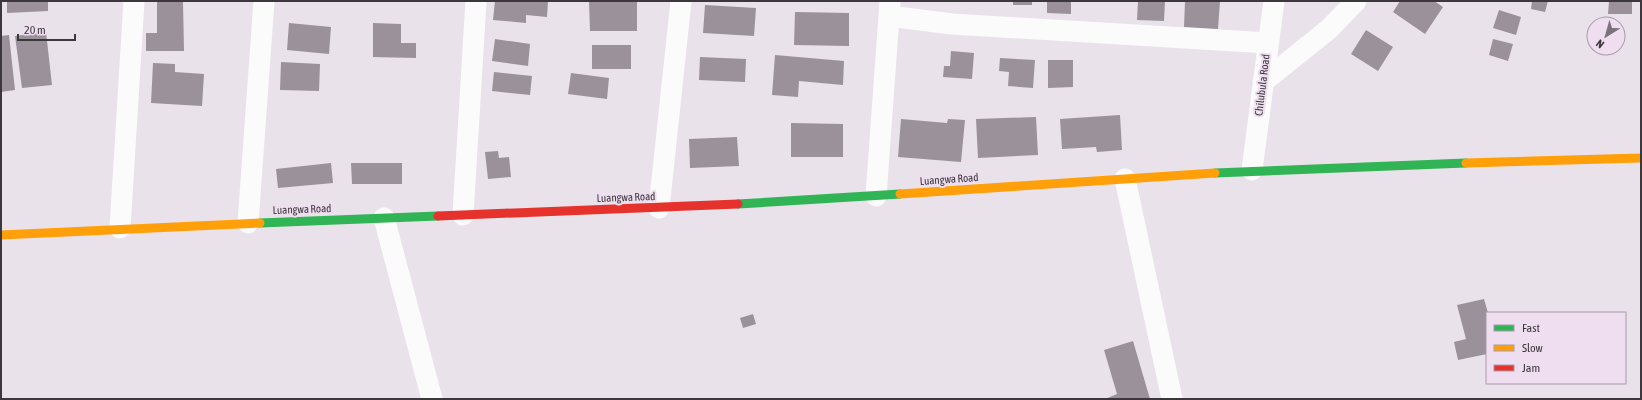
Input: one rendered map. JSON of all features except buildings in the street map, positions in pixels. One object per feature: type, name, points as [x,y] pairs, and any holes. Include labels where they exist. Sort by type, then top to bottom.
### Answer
[{"type":"street","points":[[120,228],[134,1]]},
{"type":"street","points":[[248,223],[264,1]]},
{"type":"street","points":[[463,215],[476,1]]},
{"type":"street","points":[[659,208],[681,1]]},
{"type":"street","name":"Chilubula Road","points":[[1252,170],[1274,1]]},
{"type":"street","points":[[1263,82],[1329,28],[1356,1]]},
{"type":"street","points":[[876,196],[889,8],[952,24],[1268,43]]},
{"type":"street","name":"Luangwa Road","points":[[1,235],[120,228],[659,208],[876,196],[1252,170],[1641,158]]},
{"type":"street","points":[[1125,179],[1172,399]]},
{"type":"street","points":[[384,218],[432,399]]},
{"type":"traffic: fast","points":[[1215,173],[1466,163]]},
{"type":"traffic: fast","points":[[738,204],[900,194]]},
{"type":"traffic: fast","points":[[260,223],[438,216]]},
{"type":"traffic: slow","points":[[1466,163],[1641,158]]},
{"type":"traffic: slow","points":[[900,194],[1215,173]]},
{"type":"traffic: slow","points":[[1,235],[260,223]]},
{"type":"traffic: jam","points":[[438,216],[738,204]]}]
